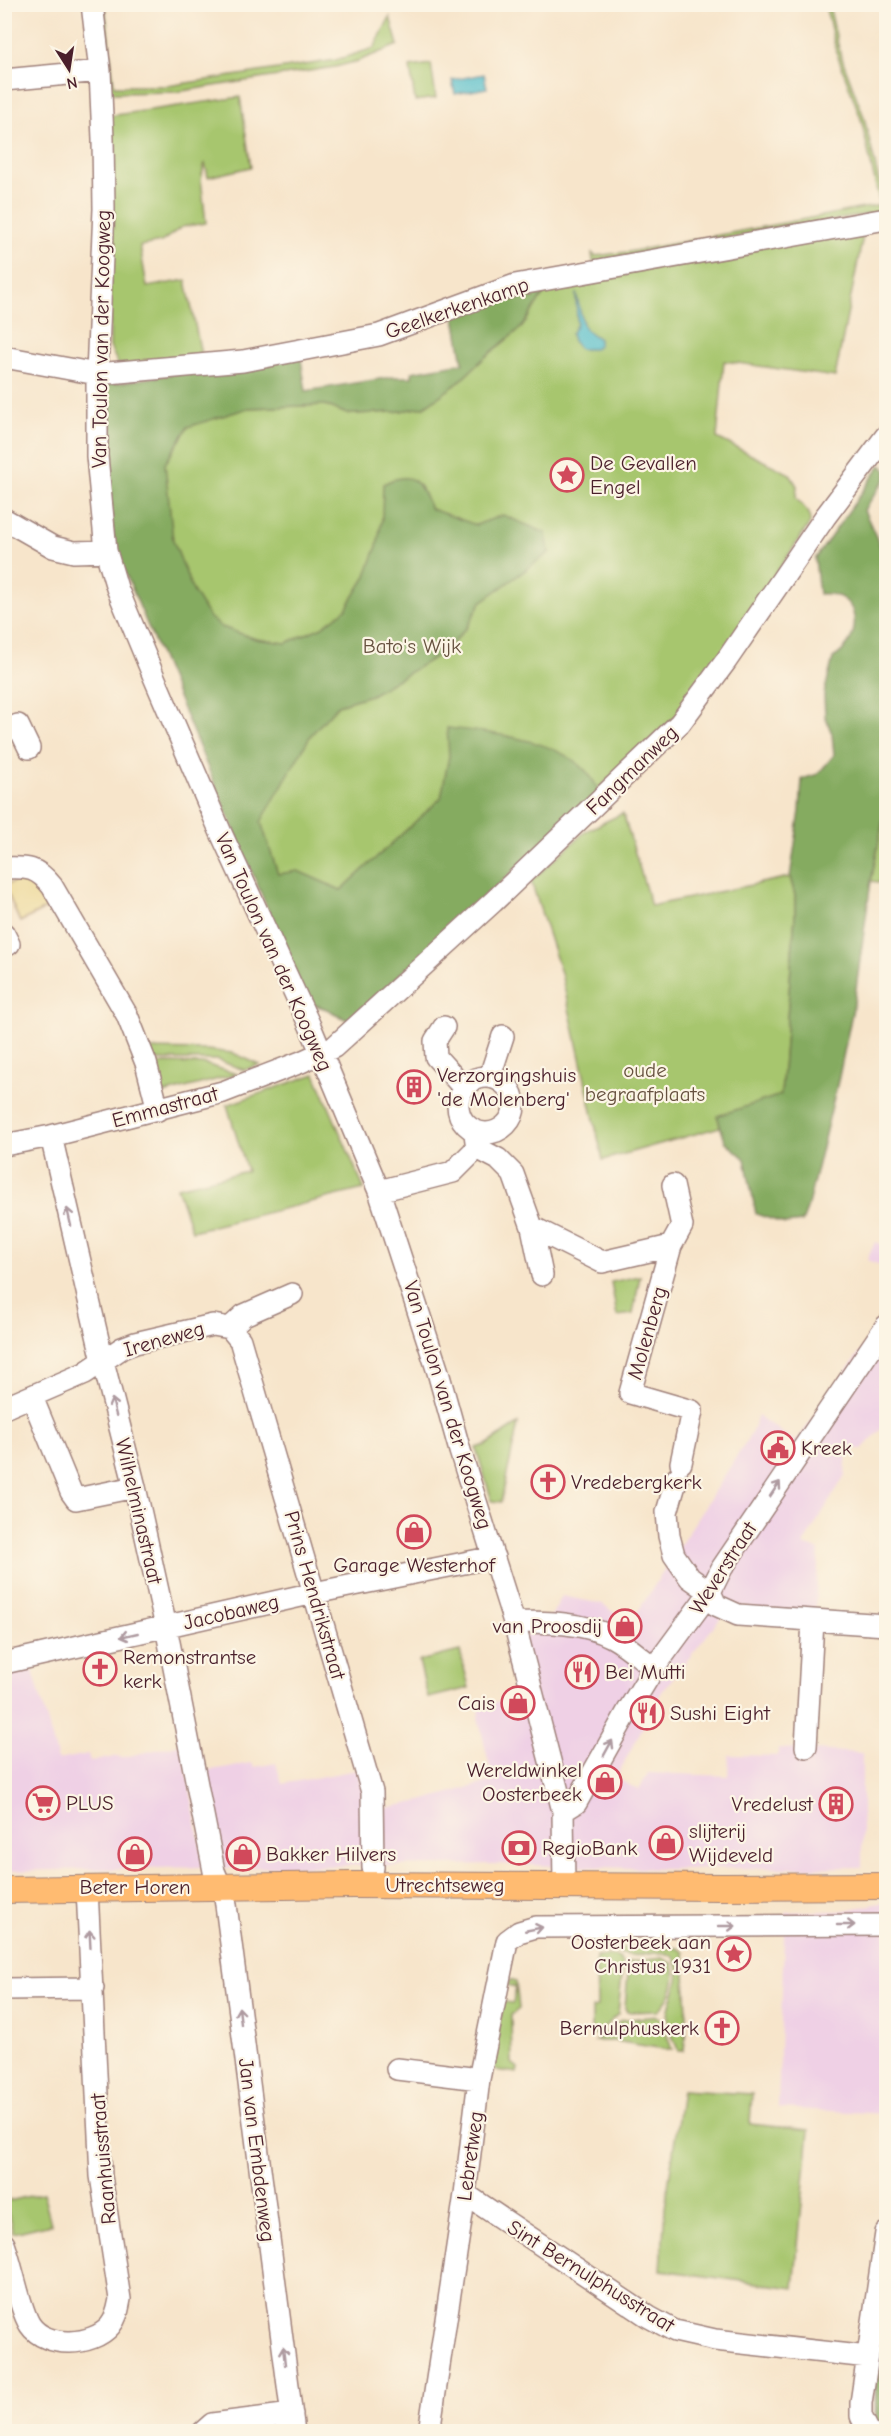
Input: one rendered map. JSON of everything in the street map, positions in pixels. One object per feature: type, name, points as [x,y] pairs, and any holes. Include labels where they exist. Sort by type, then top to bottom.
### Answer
[{"type":"main road","name":"Utrechtseweg","points":[[4,1890],[221,1887],[886,1886]]},
{"type":"street","name":"Van Toulon van der Koogweg","points":[[92,4],[100,71],[104,209],[97,374],[97,456],[106,551],[117,588],[167,708],[320,1052],[379,1191],[428,1339],[460,1451],[514,1622],[563,1811],[564,1886]]},
{"type":"street","points":[[4,80],[100,71]]},
{"type":"street","name":"Geelkerkenkamp","points":[[4,357],[97,374],[219,364],[369,338],[515,285],[886,219]]},
{"type":"street","name":"Fangmanweg","points":[[320,1052],[334,1047],[475,918],[680,723],[726,661],[825,516],[886,436]]},
{"type":"street","points":[[4,519],[53,547],[74,552],[106,551]]},
{"type":"street","points":[[4,731],[18,725],[29,748]]},
{"type":"street","points":[[4,868],[27,867],[42,874],[52,886],[127,1015],[146,1063],[158,1110]]},
{"type":"street","points":[[4,934],[9,944],[4,946]]},
{"type":"street","points":[[444,1027],[435,1041],[436,1057],[464,1087]]},
{"type":"street","points":[[489,1076],[503,1036]]},
{"type":"street","name":"Emmastraat","points":[[4,1145],[158,1110],[254,1081],[320,1052]]},
{"type":"street","points":[[379,1191],[453,1172],[476,1139],[484,1133],[502,1128],[514,1113],[515,1103],[507,1085],[500,1079],[489,1076],[471,1081],[464,1087],[458,1103],[459,1112],[476,1139],[513,1174],[532,1227],[542,1275]]},
{"type":"street","name":"Wilhelminastraat","points":[[51,1136],[135,1487],[166,1627],[214,1871],[221,1887]]},
{"type":"street","name":"Molenberg","points":[[673,1185],[682,1226],[671,1246],[630,1393],[692,1411],[667,1512],[669,1536],[674,1555],[680,1566],[690,1578],[710,1592]]},
{"type":"street","name":"Molenberg","points":[[532,1227],[602,1262],[671,1246]]},
{"type":"street","name":"Ireneweg","points":[[4,1408],[85,1373],[122,1348],[213,1325],[230,1328],[244,1315],[292,1294]]},
{"type":"street","name":"Weverstraat","points":[[563,1811],[576,1803],[654,1668],[710,1592],[722,1568],[886,1326]]},
{"type":"street","name":"Prins Hendrikstraat","points":[[230,1328],[240,1340],[372,1792],[373,1868]]},
{"type":"street","points":[[32,1396],[71,1492],[76,1498],[135,1487]]},
{"type":"street","name":"Jacobaweg","points":[[4,1663],[314,1593],[494,1557]]},
{"type":"street","points":[[710,1592],[716,1605],[738,1615],[886,1625]]},
{"type":"street","points":[[806,1747],[813,1621]]},
{"type":"street","points":[[514,1622],[550,1622],[594,1631],[611,1637],[654,1668]]},
{"type":"street","name":"Jan van Embdenweg","points":[[203,2432],[212,2424],[293,2423],[226,1909],[221,1887]]},
{"type":"street","name":"Raanhuisstraat","points":[[4,2244],[31,2327],[45,2337],[75,2342],[88,2339],[110,2326],[117,2315],[120,2300],[101,2176],[87,1889]]},
{"type":"street","name":"Lebretweg","points":[[429,2432],[465,2194],[479,2079],[507,1941],[519,1932],[536,1927],[886,1925]]},
{"type":"street","points":[[4,1989],[93,1988]]},
{"type":"street","points":[[397,2069],[479,2079]]},
{"type":"street","name":"Sint Bernulphusstraat","points":[[465,2194],[649,2317],[675,2331],[715,2340],[867,2357]]},
{"type":"street","points":[[866,2431],[861,2416],[861,2403],[886,2233]]},
{"type":"shaded area","points":[[875,1242],[886,1247],[886,1267],[867,1260]]},
{"type":"shaded area","points":[[886,1315],[886,1424],[862,1449],[847,1448],[845,1475],[803,1545],[819,1550],[815,1615],[731,1605],[661,1693],[616,1778],[639,1790],[648,1773],[728,1776],[729,1755],[778,1756],[778,1748],[862,1753],[862,1867],[666,1869],[492,1864],[381,1866],[381,1809],[421,1801],[493,1781],[478,1717],[481,1706],[527,1694],[513,1639],[543,1631],[562,1596],[603,1604],[617,1615],[624,1608],[637,1613],[751,1434],[758,1416],[796,1442]]},
{"type":"shaded area","points":[[31,1663],[58,1760],[88,1754],[90,1762],[119,1756],[120,1758],[182,1744],[204,1867],[5,1871],[4,1669]]},
{"type":"shaded area","points":[[251,1763],[255,1767],[276,1763],[282,1784],[357,1770],[365,1795],[367,1865],[223,1868],[200,1772]]},
{"type":"shaded area","points":[[886,1902],[886,2114],[778,2108],[785,1912],[840,1911]]},
{"type":"shaded area","points":[[872,2362],[886,2362],[886,2431],[875,2431]]},
{"type":"green space","points":[[98,5],[105,5],[114,86],[167,86],[336,60],[374,48],[390,17],[398,45],[358,61],[335,67],[176,92],[112,93],[108,92]]},
{"type":"green space","points":[[825,5],[829,5],[840,53],[864,117],[886,211],[593,262],[592,253],[595,256],[628,252],[880,205],[861,119],[837,54]]},
{"type":"green space","points":[[431,64],[436,98],[415,101],[410,67]]},
{"type":"green space","points":[[240,97],[251,167],[208,177],[205,163],[201,179],[206,223],[182,227],[161,242],[140,246],[147,287],[186,280],[201,354],[119,366],[110,347],[109,116]]},
{"type":"green space","name":"Bato's Wijk","points":[[865,226],[835,377],[724,361],[717,438],[790,474],[797,486],[796,498],[809,513],[810,523],[686,707],[349,1021],[327,1009],[310,1004],[114,382],[249,408],[325,405],[347,414],[354,414],[394,412],[424,407],[458,383],[522,327],[552,281]]},
{"type":"green space","points":[[552,281],[522,327],[458,383],[424,407],[394,412],[354,414],[347,414],[325,405],[248,408],[188,427],[165,464],[173,540],[193,591],[209,617],[222,627],[256,639],[286,643],[322,627],[346,609],[365,578],[377,546],[382,519],[383,484],[393,480],[409,478],[419,485],[431,509],[476,525],[503,515],[546,533],[549,553],[481,602],[467,627],[446,651],[371,695],[338,705],[311,735],[261,822],[278,874],[298,871],[341,890],[441,798],[449,756],[447,728],[511,737],[556,750],[575,761],[590,775],[599,793],[349,1021],[327,1009],[307,1002],[114,546],[101,386],[300,353],[306,391],[392,377],[412,377],[412,372],[463,363],[454,311]]},
{"type":"green space","points":[[881,465],[886,470],[886,478],[864,510],[886,559],[886,805],[871,881],[854,1003],[839,1077],[807,1209],[802,1222],[785,1224],[756,1214],[745,1159],[725,1141],[717,1116],[781,1095],[795,916],[795,895],[790,877],[800,811],[802,779],[818,774],[834,755],[832,734],[825,716],[824,694],[833,658],[843,650],[854,629],[851,608],[844,600],[834,595],[819,594],[815,559]]},
{"type":"green space","points":[[886,805],[886,883],[871,881]]},
{"type":"green space","name":"oude begraafplaats","points":[[623,813],[651,906],[790,877],[795,895],[795,916],[781,1095],[718,1116],[720,1127],[603,1160],[561,973],[531,881],[586,831]]},
{"type":"green space","points":[[144,1049],[207,1050],[233,1053],[260,1065],[244,1070],[217,1060],[148,1060]]},
{"type":"green space","points":[[205,1064],[237,1074],[163,1094],[155,1065]]},
{"type":"green space","points":[[315,1074],[364,1189],[192,1231],[177,1187],[247,1171],[227,1105]]},
{"type":"green space","points":[[640,1276],[633,1314],[617,1316],[611,1282]]},
{"type":"green space","points":[[518,1424],[501,1502],[492,1501],[476,1448],[486,1445]]},
{"type":"green space","points":[[460,1651],[469,1688],[428,1698],[419,1661]]},
{"type":"green space","points":[[602,1948],[678,1948],[684,1952],[687,2015],[684,2051],[678,2051],[668,2022],[679,1973],[674,1957],[663,1953],[627,1955],[602,1951]]},
{"type":"green space","points":[[596,1957],[619,1958],[623,1964],[618,2014],[599,2032],[592,2035],[592,2008],[597,2007]]},
{"type":"green space","points":[[662,1958],[672,1963],[675,1976],[667,2000],[658,2011],[627,2012],[625,2008],[629,1962]]},
{"type":"green space","points":[[510,1980],[516,1982],[519,2009],[511,2015],[512,2063],[518,2068],[517,2073],[496,2070],[493,2064],[503,2002],[513,2003],[516,1987],[507,1985]]},
{"type":"green space","points":[[657,2016],[662,2020],[672,2050],[614,2041],[595,2041],[621,2020]]},
{"type":"green space","points":[[682,2090],[752,2094],[750,2124],[809,2130],[794,2288],[661,2270],[665,2208]]},
{"type":"green space","points":[[43,2193],[51,2224],[13,2233],[5,2202]]},
{"type":"green space","points":[[875,2369],[886,2369],[886,2431],[876,2429]]},
{"type":"sand","points":[[28,878],[49,907],[20,922],[4,885]]},
{"type":"water","points":[[484,74],[487,88],[455,94],[452,80]]},
{"type":"water","points":[[576,293],[585,329],[599,339],[599,345],[594,349],[580,349],[573,341],[571,334],[577,324]]},
{"type":"place","name":"De Gevallen Engel","points":[[567,475]]},
{"type":"place","name":"Verzorgingshuis 'de Molenberg'","points":[[414,1087]]},
{"type":"place","name":"Kreek","points":[[778,1448]]},
{"type":"place","name":"Vredebergkerk","points":[[548,1482]]},
{"type":"place","name":"Garage Westerhof","points":[[414,1532]]},
{"type":"place","name":"van Proosdij","points":[[625,1626]]},
{"type":"place","name":"Remonstrantse kerk","points":[[100,1669]]},
{"type":"place","name":"Bei Mutti","points":[[582,1672]]},
{"type":"place","name":"Cais","points":[[518,1703]]},
{"type":"place","name":"Sushi Eight","points":[[647,1713]]},
{"type":"place","name":"Wereldwinkel Oosterbeek","points":[[605,1782]]},
{"type":"place","name":"PLUS","points":[[43,1803]]},
{"type":"place","name":"Vredelust","points":[[836,1804]]},
{"type":"place","name":"slijterij Wijdeveld","points":[[666,1843]]},
{"type":"place","name":"RegioBank","points":[[519,1848]]},
{"type":"place","name":"Beter Horen","points":[[135,1854]]},
{"type":"place","name":"Bakker Hilvers","points":[[243,1854]]},
{"type":"place","name":"Oosterbeek aan Christus 1931","points":[[734,1954]]},
{"type":"place","name":"Bernulphuskerk","points":[[722,2028]]}]
